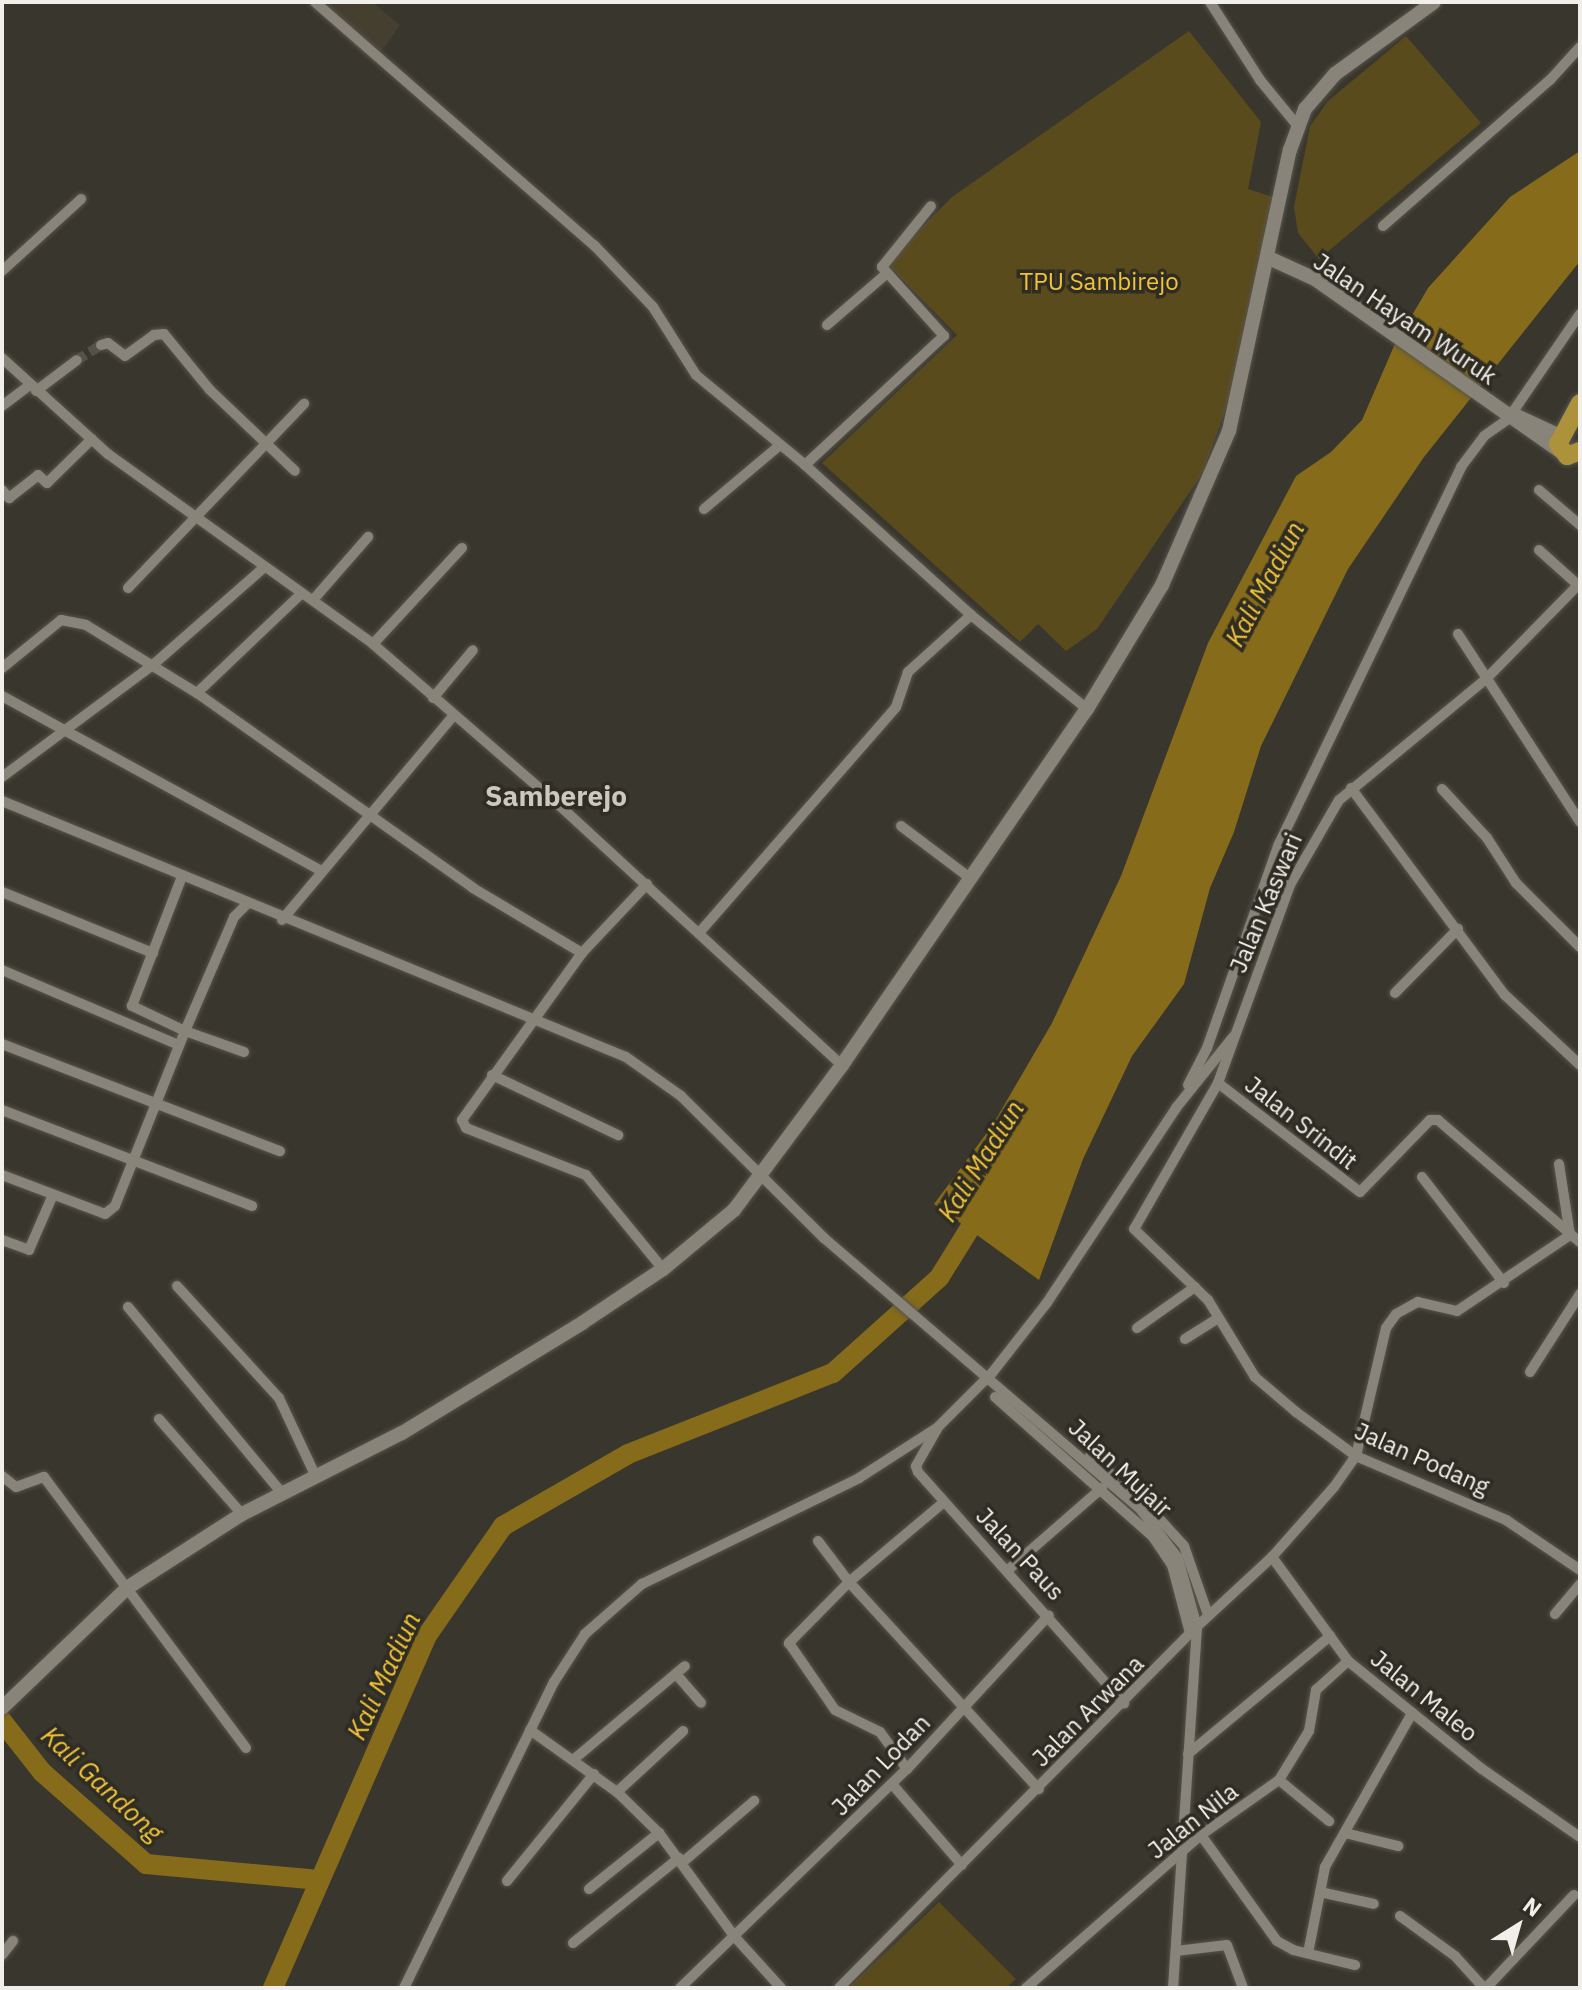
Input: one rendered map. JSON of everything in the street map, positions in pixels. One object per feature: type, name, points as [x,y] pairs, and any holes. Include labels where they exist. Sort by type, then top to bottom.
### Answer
[{"type":"highway","points":[[1571,447],[1580,403]]},
{"type":"main road","points":[[2,1708],[127,1588],[242,1514],[402,1433],[663,1269],[734,1210],[842,1065],[1087,709],[1162,585],[1229,431],[1297,125],[1324,84],[1434,2]]},
{"type":"main road","name":"Jalan Hayam Wuruk","points":[[1269,258],[1315,279],[1506,414],[1571,447]]},
{"type":"street","points":[[315,2],[594,245],[653,307],[696,375],[805,465],[971,615],[1087,709]]},
{"type":"street","points":[[1210,2],[1260,80],[1297,125]]},
{"type":"street","points":[[1383,226],[1550,80],[1580,47]]},
{"type":"street","points":[[2,271],[81,199]]},
{"type":"street","points":[[827,325],[885,275],[886,255],[931,206]]},
{"type":"street","points":[[805,465],[944,336],[885,275]]},
{"type":"street","points":[[404,1988],[530,1730],[585,1634],[618,1602],[674,1565],[859,1478],[938,1427],[988,1375],[1091,1242],[1176,1108],[1207,1048],[1258,898],[1308,782],[1461,467],[1484,436],[1506,414],[1580,314]]},
{"type":"street","points":[[101,345],[108,343],[125,356],[154,335],[164,334],[265,444],[295,471]]},
{"type":"street","points":[[2,358],[92,439],[197,520],[262,569],[313,600],[373,644],[647,884],[842,1065]]},
{"type":"street","points":[[2,406],[77,360]]},
{"type":"street","points":[[128,588],[197,520],[304,404]]},
{"type":"street","points":[[2,490],[9,498],[38,475],[47,483],[92,439]]},
{"type":"street","points":[[704,509],[780,445]]},
{"type":"street","points":[[1539,490],[1580,525]]},
{"type":"street","points":[[313,600],[368,537]]},
{"type":"street","points":[[373,644],[462,548]]},
{"type":"street","points":[[1539,550],[1579,584]]},
{"type":"street","points":[[2,777],[154,664],[262,569]]},
{"type":"street","name":"Jalan Kaswari","points":[[1134,1229],[1218,1083],[1304,856],[1351,788],[1486,679],[1579,584]]},
{"type":"street","points":[[197,693],[301,594]]},
{"type":"street","points":[[699,933],[896,707],[908,672],[971,615]]},
{"type":"street","points":[[2,668],[53,624],[69,619],[154,664],[367,817],[582,953]]},
{"type":"street","points":[[1458,634],[1580,822]]},
{"type":"street","points":[[433,698],[473,650]]},
{"type":"street","points":[[2,696],[67,728],[320,870]]},
{"type":"street","points":[[282,920],[320,870],[453,716]]},
{"type":"street","points":[[1351,788],[1391,848],[1458,929],[1505,995],[1580,1065]]},
{"type":"street","points":[[1442,789],[1482,831],[1516,883],[1580,947]]},
{"type":"street","name":"Jalan Mujair","points":[[2,801],[181,879],[626,1057],[663,1081],[759,1178],[988,1375],[1162,1534],[1184,1573],[1193,1630],[1173,1988]]},
{"type":"street","points":[[901,826],[970,878]]},
{"type":"street","points":[[181,879],[132,1006],[185,1031],[244,1052]]},
{"type":"street","points":[[647,884],[582,953],[530,1020],[492,1075],[463,1125],[588,1176],[663,1269]]},
{"type":"street","points":[[2,892],[153,953]]},
{"type":"street","points":[[2,1175],[52,1197],[109,1213],[160,1101],[179,1045],[234,917],[246,905]]},
{"type":"street","points":[[1395,993],[1458,929]]},
{"type":"street","points":[[2,970],[179,1045]]},
{"type":"street","points":[[1176,1108],[1237,1033]]},
{"type":"street","points":[[2,1044],[160,1101],[280,1151]]},
{"type":"street","points":[[492,1075],[618,1135]]},
{"type":"street","name":"Jalan Srindit","points":[[1218,1083],[1360,1192],[1430,1120],[1438,1120],[1570,1235]]},
{"type":"street","points":[[2,1110],[252,1206]]},
{"type":"street","points":[[1559,1164],[1570,1235],[1580,1242]]},
{"type":"street","points":[[1422,1177],[1504,1283]]},
{"type":"street","points":[[2,1240],[29,1250],[52,1197]]},
{"type":"street","name":"Jalan Podang","points":[[1134,1229],[1195,1287],[1255,1377],[1356,1456],[1506,1520],[1580,1570]]},
{"type":"street","points":[[1356,1456],[1386,1328],[1406,1306],[1418,1302],[1459,1310],[1504,1283],[1570,1235]]},
{"type":"street","points":[[177,1286],[279,1398],[315,1475]]},
{"type":"street","points":[[1137,1328],[1195,1287]]},
{"type":"street","points":[[1530,1372],[1580,1294]]},
{"type":"street","points":[[128,1307],[282,1493]]},
{"type":"street","points":[[1185,1339],[1217,1319]]},
{"type":"street","points":[[1006,1385],[1145,1503],[1176,1537],[1192,1559],[1208,1615]]},
{"type":"street","points":[[995,1397],[1136,1517],[1163,1550],[1193,1630]]},
{"type":"street","points":[[159,1419],[242,1514]]},
{"type":"street","name":"Jalan Paus","points":[[938,1427],[916,1466],[944,1502],[1049,1615],[1124,1703]]},
{"type":"street","name":"Jalan Arwana","points":[[839,1988],[1208,1615],[1272,1557],[1356,1456]]},
{"type":"street","points":[[2,1476],[16,1487],[44,1477],[246,1748]]},
{"type":"street","points":[[1008,1570],[1102,1488]]},
{"type":"street","points":[[907,1769],[880,1732],[835,1710],[789,1643],[849,1582],[944,1502]]},
{"type":"street","points":[[818,1541],[849,1582],[1039,1789]]},
{"type":"street","name":"Jalan Maleo","points":[[1272,1557],[1348,1661],[1412,1713],[1580,1837]]},
{"type":"street","points":[[1555,1614],[1580,1584]]},
{"type":"street","name":"Jalan Lodan","points":[[680,1988],[907,1769],[1049,1615]]},
{"type":"street","points":[[1188,1754],[1330,1636]]},
{"type":"street","name":"Jalan Nila","points":[[1026,1988],[1201,1835],[1279,1780],[1309,1731],[1316,1690],[1348,1661]]},
{"type":"street","points":[[573,1760],[685,1666]]},
{"type":"street","points":[[676,1674],[701,1703]]},
{"type":"street","points":[[1308,1953],[1325,1867],[1412,1713]]},
{"type":"street","points":[[530,1730],[617,1792],[659,1833],[734,1936],[780,1988]]},
{"type":"street","points":[[617,1792],[683,1731]]},
{"type":"street","points":[[507,1881],[594,1774]]},
{"type":"street","points":[[1279,1780],[1329,1821]]},
{"type":"street","points":[[892,1784],[962,1865]]},
{"type":"street","points":[[573,1943],[754,1801]]},
{"type":"street","points":[[589,1889],[659,1833]]},
{"type":"street","points":[[1345,1833],[1398,1846]]},
{"type":"street","points":[[1201,1835],[1277,1941],[1355,1965]]},
{"type":"street","points":[[1320,1892],[1374,1904]]},
{"type":"street","points":[[1400,1916],[1455,1956],[1485,1988],[1574,1895]]},
{"type":"street","points":[[2,1955],[13,1941]]},
{"type":"street","points":[[1176,1951],[1227,1945],[1243,1988]]},
{"type":"shaded area","points":[[307,2],[372,2],[400,25],[374,63]]},
{"type":"green space","name":"TPU Sambirejo","points":[[1189,31],[1261,122],[1248,189],[1273,197],[1230,398],[1202,474],[1097,629],[1066,651],[1038,624],[1020,642],[822,463],[957,335],[886,263],[952,197]]},
{"type":"green space","points":[[1406,36],[1481,123],[1319,259],[1298,233],[1294,207],[1310,126],[1328,101]]},
{"type":"green space","points":[[939,1902],[1016,1979],[1006,1988],[848,1988]]},
{"type":"water","points":[[1580,151],[1580,261],[1424,457],[1348,569],[1261,746],[1234,832],[1210,888],[1184,984],[1132,1056],[1083,1159],[1039,1280],[934,1204],[992,1126],[1052,1023],[1121,876],[1208,643],[1296,476],[1331,452],[1362,420],[1394,346],[1428,288],[1510,197]]},
{"type":"waterway","name":"Kali Madiun","points":[[273,1988],[428,1634],[503,1526],[628,1454],[833,1373],[939,1278],[983,1207]]},
{"type":"waterway","name":"Kali Gandong","points":[[2,1721],[42,1772],[146,1864],[319,1880]]},
{"type":"tunnel","points":[[77,360],[101,345]]},
{"type":"district","name":"Samberejo","points":[[556,796]]}]
